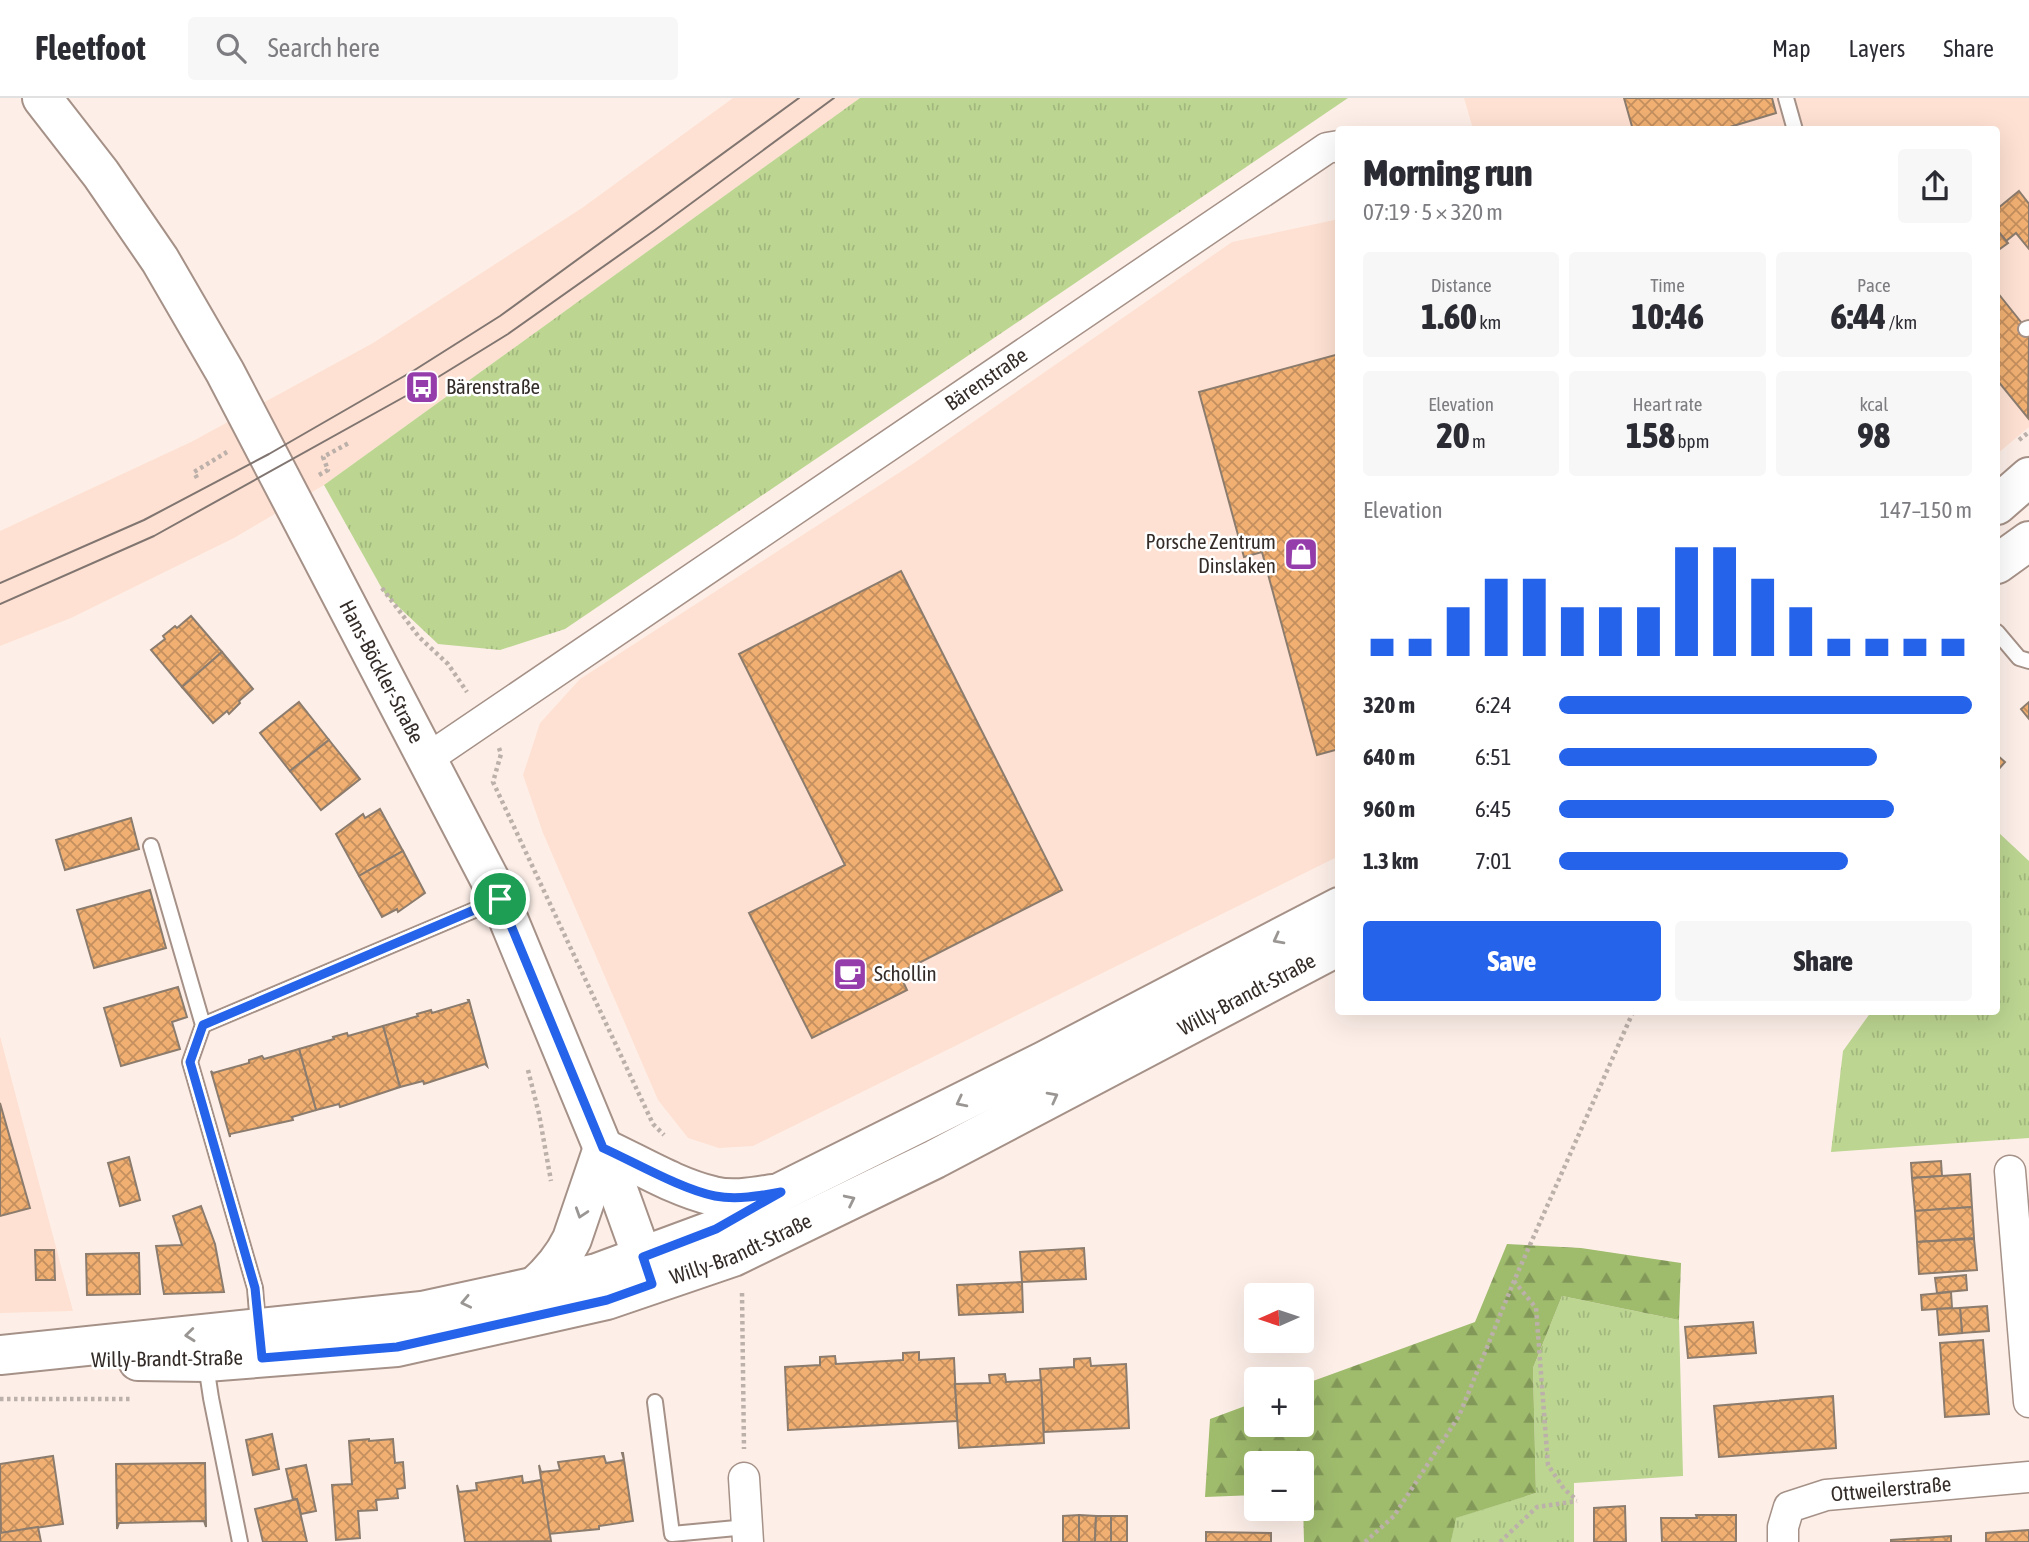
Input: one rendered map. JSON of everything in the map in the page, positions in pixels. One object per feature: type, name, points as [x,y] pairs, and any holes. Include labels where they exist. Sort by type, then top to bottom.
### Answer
[{"type":"main road","name":"Hans-Böckler-Straße","points":[[41,98],[101,174],[160,260],[212,349],[500,899],[603,1148],[647,1270]]},
{"type":"main road","points":[[2000,502],[2029,477]]},
{"type":"main road","points":[[2000,562],[2029,541]]},
{"type":"main road","name":"Willy-Brandt-Straße","points":[[260,1343],[397,1347],[607,1300],[647,1270],[781,1192],[1044,1061],[1335,909]]},
{"type":"main road","name":"Willy-Brandt-Straße","points":[[0,1357],[206,1362],[260,1343],[597,1273],[647,1270],[733,1257],[935,1160],[1335,948]]},
{"type":"main road","points":[[533,1288],[546,1277],[572,1239],[603,1148],[714,1196],[743,1198],[781,1192]]},
{"type":"main road","points":[[0,1357],[260,1343]]},
{"type":"street","name":"Bärenstraße","points":[[427,759],[1315,155],[1335,147]]},
{"type":"street","points":[[2010,1171],[2029,1402]]},
{"type":"street","name":"Ottweilerstraße","points":[[1783,1542],[1783,1527],[1789,1507],[1826,1495],[2029,1477]]},
{"type":"street","points":[[744,1478],[748,1534]]},
{"type":"lane","points":[[1786,98],[1793,126]]},
{"type":"lane","points":[[2000,636],[2019,658],[2029,661]]},
{"type":"lane","points":[[151,846],[203,1025],[190,1062],[255,1288],[260,1343]]},
{"type":"lane","points":[[203,1025],[500,899]]},
{"type":"lane","points":[[206,1362],[240,1542]]},
{"type":"lane","points":[[655,1402],[672,1534],[748,1534]]},
{"type":"path","points":[[1365,1542],[1394,1516],[1459,1416],[1514,1281],[1632,1015]]},
{"type":"path","points":[[1500,1542],[1536,1507],[1577,1500],[1564,1489],[1548,1465],[1536,1308],[1514,1281]]},
{"type":"path","points":[[742,1286],[744,1478]]},
{"type":"shaded area","points":[[733,98],[860,98],[324,485],[234,538],[71,618],[0,646],[0,531],[191,442],[373,343],[582,208]]},
{"type":"shaded area","points":[[1464,98],[2029,98],[2029,427],[2000,451],[2000,126],[1472,126]]},
{"type":"shaded area","points":[[1335,220],[1335,858],[753,1146],[719,1148],[688,1138],[658,1100],[543,833],[523,775],[540,723],[580,679],[914,463],[1232,242]]},
{"type":"shaded area","points":[[0,1036],[73,1311],[0,1313]]},
{"type":"green space","points":[[860,98],[1348,98],[565,629],[500,650],[438,644],[385,594],[324,485]]},
{"type":"green space","points":[[2000,834],[2029,861],[2029,1138],[1831,1152],[1843,1051],[1869,1015],[2000,1015]]},
{"type":"green space","points":[[1507,1244],[1581,1248],[1681,1263],[1679,1320],[1562,1296],[1533,1368],[1536,1493],[1456,1518],[1451,1542],[1304,1542],[1303,1521],[1314,1521],[1314,1451],[1244,1451],[1244,1495],[1205,1497],[1210,1419],[1244,1406],[1244,1437],[1314,1437],[1314,1381],[1475,1322]]},
{"type":"green space","points":[[1562,1296],[1679,1320],[1683,1476],[1574,1483],[1574,1542],[1451,1542],[1455,1518],[1536,1493],[1533,1368]]},
{"type":"building","points":[[1624,98],[1772,98],[1776,113],[1733,126],[1632,126]]},
{"type":"building","points":[[2019,191],[2029,204],[2029,249],[2016,233],[2006,241],[2000,234],[2000,207]]},
{"type":"building","points":[[2000,234],[2008,243],[2000,249]]},
{"type":"building","points":[[2000,296],[2029,332],[2028,418],[2000,384]]},
{"type":"building","name":"Porsche Zentrum Dinslaken","points":[[1335,355],[1335,750],[1317,755],[1262,552],[1244,557],[1199,392]]},
{"type":"building","points":[[901,571],[1062,890],[899,973],[907,990],[812,1038],[749,913],[845,865],[739,654]]},
{"type":"building","points":[[191,616],[222,652],[182,687],[151,650],[165,639],[163,636]]},
{"type":"building","points":[[222,652],[253,689],[229,714],[227,711],[213,723],[182,687]]},
{"type":"building","points":[[299,702],[329,740],[290,771],[260,733]]},
{"type":"building","points":[[2029,702],[2029,719],[2021,709]]},
{"type":"building","points":[[329,740],[360,779],[321,810],[290,771]]},
{"type":"building","points":[[380,809],[403,851],[359,876],[336,834],[363,814],[365,818]]},
{"type":"building","points":[[131,818],[139,849],[65,870],[56,840]]},
{"type":"building","points":[[403,851],[425,893],[398,912],[397,909],[382,917],[359,876]]},
{"type":"building","points":[[150,890],[166,948],[94,968],[77,910]]},
{"type":"building","points":[[178,987],[187,1017],[172,1022],[180,1049],[121,1066],[104,1008]]},
{"type":"building","points":[[469,1000],[487,1066],[485,1064],[424,1084],[423,1081],[400,1087],[383,1026],[431,1010],[432,1013],[469,1002]]},
{"type":"building","points":[[383,1026],[400,1087],[340,1107],[339,1104],[316,1110],[299,1049],[347,1033],[348,1036]]},
{"type":"building","points":[[299,1049],[316,1110],[292,1117],[293,1120],[230,1134],[230,1137],[211,1071],[213,1073],[249,1063],[249,1060],[262,1056],[264,1059]]},
{"type":"building","points":[[0,1103],[30,1208],[0,1216]]},
{"type":"building","points":[[129,1157],[140,1200],[120,1206],[108,1163]]},
{"type":"building","points":[[1941,1161],[1942,1176],[1912,1178],[1911,1163]]},
{"type":"building","points":[[1970,1174],[1972,1207],[1915,1211],[1912,1178]]},
{"type":"building","points":[[201,1206],[215,1244],[224,1292],[164,1294],[156,1246],[182,1245],[173,1216]]},
{"type":"building","points":[[1972,1207],[1974,1238],[1917,1242],[1915,1211]]},
{"type":"building","points":[[1974,1239],[1977,1270],[1919,1274],[1917,1242]]},
{"type":"building","points":[[1084,1248],[1086,1279],[1022,1282],[1020,1252]]},
{"type":"building","points":[[35,1250],[54,1250],[55,1280],[36,1280]]},
{"type":"building","points":[[139,1253],[140,1294],[87,1295],[86,1254]]},
{"type":"building","points":[[1966,1275],[1967,1290],[1937,1293],[1935,1278]]},
{"type":"building","points":[[1022,1282],[1023,1312],[959,1315],[957,1285]]},
{"type":"building","points":[[1951,1292],[1952,1308],[1922,1310],[1921,1295]]},
{"type":"building","points":[[1987,1306],[1989,1331],[1962,1333],[1960,1308]]},
{"type":"building","points":[[1960,1308],[1962,1333],[1939,1335],[1937,1309]]},
{"type":"building","points":[[1753,1322],[1756,1353],[1688,1358],[1685,1327]]},
{"type":"building","points":[[1983,1340],[1989,1414],[1945,1417],[1940,1343]]},
{"type":"building","points":[[919,1352],[919,1360],[954,1358],[957,1421],[788,1430],[785,1367],[820,1365],[820,1357],[835,1356],[836,1364],[903,1360],[903,1353]]},
{"type":"building","points":[[1090,1358],[1091,1366],[1126,1364],[1129,1428],[1044,1432],[1040,1369],[1074,1367],[1074,1359]]},
{"type":"building","points":[[1005,1374],[1006,1382],[1041,1380],[1044,1443],[959,1448],[955,1384],[990,1383],[989,1375]]},
{"type":"building","points":[[1833,1396],[1836,1448],[1719,1457],[1714,1406]]},
{"type":"building","points":[[272,1434],[279,1469],[253,1475],[246,1440]]},
{"type":"building","points":[[393,1439],[395,1463],[403,1462],[405,1488],[397,1489],[398,1498],[376,1500],[377,1510],[358,1511],[360,1538],[336,1540],[332,1485],[352,1484],[349,1441]]},
{"type":"building","points":[[623,1453],[633,1521],[599,1526],[599,1529],[549,1534],[539,1465],[541,1472],[560,1470],[558,1462],[604,1456],[606,1463],[624,1460]]},
{"type":"building","points":[[53,1456],[63,1524],[1,1533],[0,1464]]},
{"type":"building","points":[[205,1463],[206,1527],[204,1521],[119,1523],[117,1529],[116,1464]]},
{"type":"building","points":[[306,1465],[316,1511],[301,1514],[297,1499],[293,1500],[286,1469]]},
{"type":"building","points":[[522,1476],[523,1483],[541,1480],[551,1541],[465,1542],[457,1485],[459,1492],[477,1490],[476,1483]]},
{"type":"building","points":[[297,1499],[307,1542],[263,1542],[255,1509]]},
{"type":"building","points":[[1625,1506],[1626,1542],[1594,1542],[1594,1508]]},
{"type":"building","points":[[1079,1515],[1096,1516],[1095,1542],[1079,1542]]},
{"type":"building","points":[[1079,1515],[1079,1542],[1063,1542],[1063,1516]]},
{"type":"building","points":[[1696,1515],[1736,1515],[1736,1542],[1662,1542],[1661,1518],[1697,1518]]},
{"type":"building","points":[[1096,1516],[1111,1516],[1111,1542],[1095,1542]]},
{"type":"building","points":[[1111,1516],[1127,1516],[1127,1542],[1111,1542]]},
{"type":"building","points":[[38,1527],[41,1542],[0,1542],[0,1533]]},
{"type":"building","points":[[2029,1530],[2029,1542],[1986,1542],[1986,1533]]},
{"type":"building","points":[[1206,1532],[1271,1533],[1271,1542],[1206,1542]]},
{"type":"building","points":[[1951,1536],[1951,1542],[1891,1542],[1891,1540]]},
{"type":"tram line","points":[[0,583],[144,520],[269,454],[413,371],[500,316],[799,98]]},
{"type":"tram line","points":[[0,604],[154,536],[422,387],[508,334],[834,98]]},
{"type":"place","name":"Bärenstraße","points":[[422,387]]},
{"type":"place","name":"Porsche Zentrum Dinslaken","points":[[1301,554]]},
{"type":"place","name":"Schollin","points":[[850,974]]},
{"type":"route","points":[[500,899],[603,1148],[714,1196],[743,1198],[781,1192],[716,1229],[643,1257],[652,1284],[607,1300],[397,1347],[262,1358],[255,1288],[190,1062],[203,1025],[500,899]]}]
